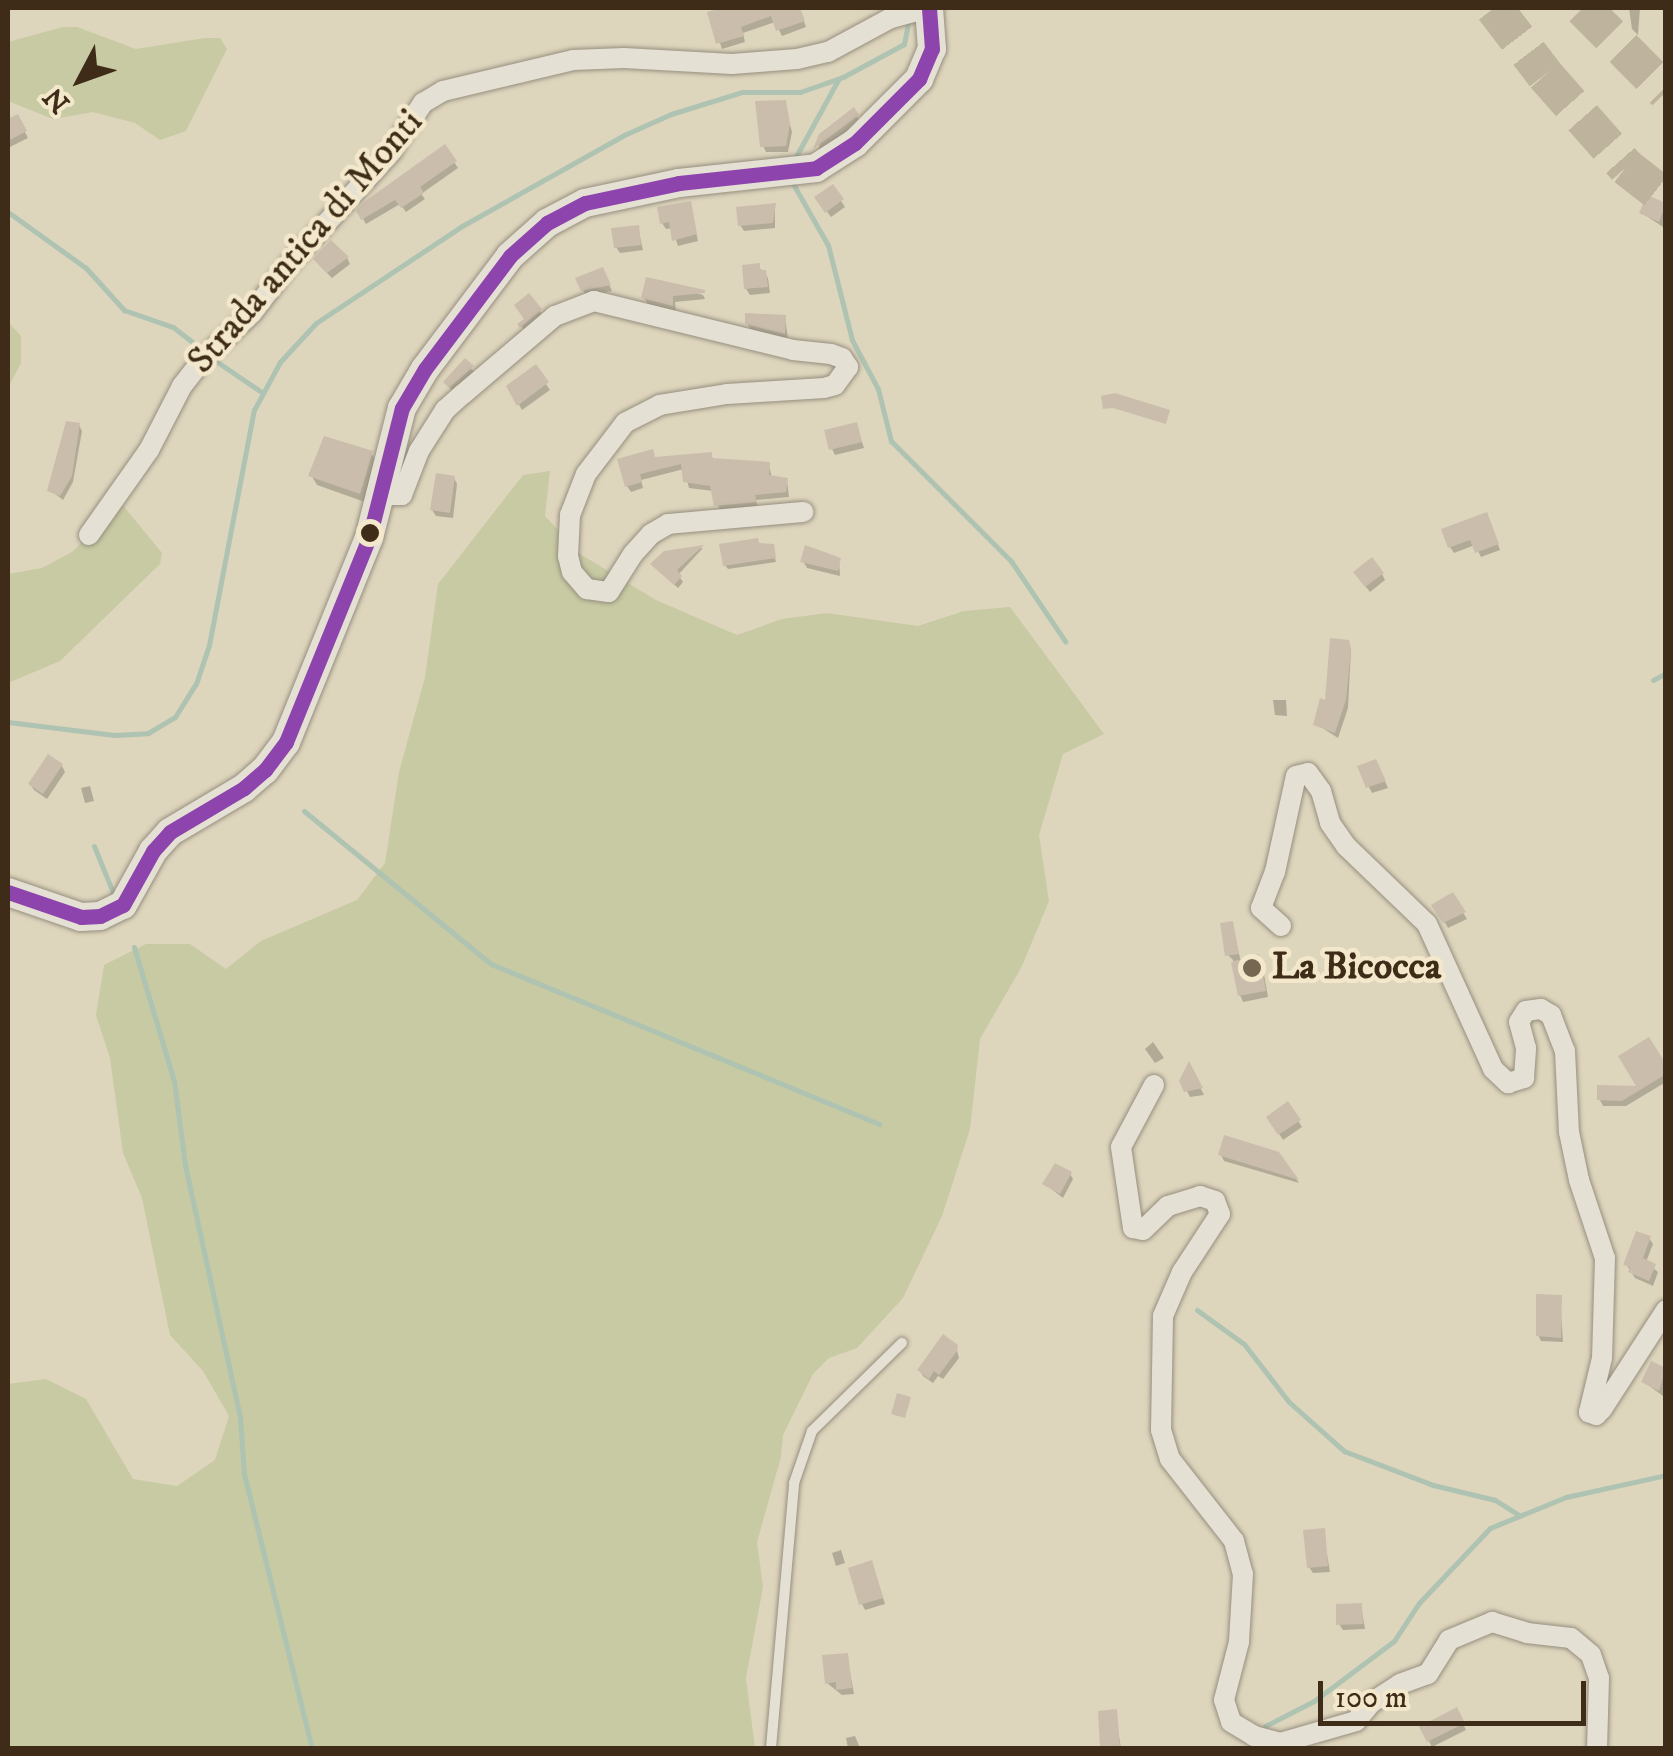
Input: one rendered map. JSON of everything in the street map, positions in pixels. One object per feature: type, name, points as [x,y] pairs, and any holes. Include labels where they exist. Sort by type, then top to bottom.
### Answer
[{"type":"street","name":"Strada antica di Monti","points":[[90,535],[149,450],[182,386],[252,313],[290,262],[391,152],[424,103],[442,91],[572,60],[624,58],[732,64],[798,58],[828,52],[891,18],[925,9]]},
{"type":"street","points":[[8,892],[81,917],[100,916],[123,905],[153,851],[170,832],[244,788],[265,770],[286,742],[369,538],[402,408],[426,369],[510,256],[547,223],[585,202],[679,182],[816,168],[856,143],[918,78],[932,48],[925,9]]},
{"type":"street","points":[[379,494],[402,495],[419,452],[445,410],[556,316],[594,301],[793,350],[832,354],[842,358],[848,367],[835,385],[824,388],[726,394],[660,405],[625,423],[586,474],[570,516],[568,556],[572,572],[587,589],[609,592],[633,554],[668,524],[803,512]]},
{"type":"street","points":[[1281,926],[1261,908],[1275,872],[1296,776],[1308,773],[1321,791],[1330,823],[1346,846],[1427,924],[1493,1069],[1508,1083],[1524,1078],[1526,1048],[1519,1022],[1526,1011],[1542,1008],[1551,1015],[1565,1051],[1569,1132],[1579,1180],[1605,1258],[1602,1358],[1589,1412],[1596,1415],[1602,1410],[1666,1310]]},
{"type":"street","points":[[1154,1086],[1121,1147],[1132,1228],[1144,1230],[1168,1206],[1200,1196],[1215,1201],[1220,1214],[1182,1272],[1163,1316],[1161,1430],[1170,1458],[1234,1541],[1243,1574],[1239,1642],[1224,1700],[1231,1722],[1254,1736],[1280,1743],[1356,1722],[1385,1694],[1428,1674],[1450,1640],[1492,1622],[1570,1638],[1591,1654],[1599,1678],[1597,1748]]},
{"type":"lane","points":[[771,1748],[794,1483],[812,1431],[902,1343]]},
{"type":"green space","points":[[77,27],[136,49],[220,38],[227,49],[186,131],[160,140],[135,123],[93,112],[53,119],[8,101],[8,42]]},
{"type":"green space","points":[[8,322],[21,336],[21,363],[8,388]]},
{"type":"green space","points":[[550,471],[545,516],[580,554],[656,600],[737,635],[782,619],[827,613],[918,626],[964,611],[1010,607],[1104,734],[1063,754],[1039,835],[1049,901],[1022,966],[980,1039],[970,1129],[942,1216],[903,1298],[857,1348],[829,1358],[813,1374],[783,1435],[781,1457],[757,1542],[763,1587],[746,1678],[755,1748],[8,1748],[8,1384],[46,1379],[86,1399],[133,1479],[177,1486],[215,1460],[229,1416],[203,1371],[170,1335],[142,1198],[123,1153],[110,1058],[96,1015],[104,965],[146,944],[190,944],[226,969],[261,941],[357,900],[385,863],[399,772],[425,677],[438,584],[523,475]]},
{"type":"green space","points":[[121,503],[162,553],[160,564],[60,661],[8,683],[8,574],[42,568],[72,552]]},
{"type":"building","points":[[722,8],[800,8],[805,21],[776,31],[771,16],[741,27],[744,36],[716,44],[707,12]]},
{"type":"building","points":[[786,100],[790,124],[786,146],[760,147],[755,101]]},
{"type":"building","points":[[854,107],[859,115],[813,149],[819,134]]},
{"type":"building","points":[[18,114],[27,131],[8,141],[8,119]]},
{"type":"building","points":[[445,144],[457,161],[420,187],[424,193],[401,208],[395,200],[361,220],[356,211],[364,202]]},
{"type":"building","points":[[833,184],[844,199],[825,213],[814,197]]},
{"type":"building","points":[[1647,195],[1666,203],[1659,222],[1639,213]]},
{"type":"building","points":[[691,201],[697,234],[672,241],[669,222],[660,224],[657,207]]},
{"type":"building","points":[[776,203],[773,223],[738,226],[736,207]]},
{"type":"building","points":[[639,225],[641,245],[614,248],[611,228]]},
{"type":"building","points":[[331,240],[349,257],[327,273],[313,259]]},
{"type":"building","points":[[760,263],[760,270],[766,270],[768,287],[744,289],[742,265]]},
{"type":"building","points":[[603,267],[611,285],[581,291],[575,278]]},
{"type":"building","points":[[646,277],[705,293],[673,296],[673,306],[641,298]]},
{"type":"building","points":[[529,293],[542,309],[520,328],[517,324],[524,319],[514,305]]},
{"type":"building","points":[[745,313],[786,315],[785,334],[745,324]]},
{"type":"building","points":[[465,358],[474,366],[449,388],[443,382]]},
{"type":"building","points":[[536,364],[549,382],[517,406],[506,386]]},
{"type":"building","points":[[1115,393],[1170,410],[1166,424],[1113,408],[1103,409],[1101,396]]},
{"type":"building","points":[[66,421],[80,423],[72,476],[60,496],[47,491]]},
{"type":"building","points":[[857,422],[862,442],[829,450],[824,430]]},
{"type":"building","points":[[324,436],[373,451],[360,494],[308,476]]},
{"type":"building","points":[[653,449],[655,457],[712,452],[712,458],[770,462],[769,475],[788,478],[786,492],[755,495],[757,502],[714,506],[710,486],[683,482],[681,464],[640,474],[642,482],[625,487],[617,459]]},
{"type":"building","points":[[436,473],[455,476],[450,513],[430,510]]},
{"type":"building","points":[[1487,512],[1499,544],[1475,553],[1470,540],[1448,548],[1441,529]]},
{"type":"building","points":[[758,538],[759,543],[774,544],[776,558],[723,566],[719,544]]},
{"type":"building","points":[[704,545],[677,570],[682,576],[674,585],[650,564],[664,551]]},
{"type":"building","points":[[805,545],[841,558],[838,571],[800,562]]},
{"type":"building","points":[[1372,557],[1384,573],[1365,587],[1353,572]]},
{"type":"building","points":[[1330,638],[1349,640],[1351,649],[1346,700],[1335,733],[1313,725],[1320,698],[1325,700]]},
{"type":"building","points":[[48,754],[63,764],[43,794],[28,784]]},
{"type":"building","points":[[1376,759],[1386,781],[1366,788],[1357,766]]},
{"type":"building","points":[[1453,892],[1466,912],[1443,923],[1431,905]]},
{"type":"building","points":[[1233,921],[1239,954],[1225,956],[1220,923]]},
{"type":"building","points":[[1259,954],[1266,991],[1238,996],[1231,962]]},
{"type":"building","points":[[1649,1037],[1666,1064],[1666,1074],[1622,1101],[1597,1100],[1597,1085],[1636,1086],[1618,1056]]},
{"type":"building","points":[[1189,1061],[1203,1088],[1184,1092],[1179,1081]]},
{"type":"building","points":[[1288,1101],[1301,1120],[1278,1135],[1266,1117]]},
{"type":"building","points":[[1224,1135],[1279,1152],[1299,1180],[1218,1155]]},
{"type":"building","points":[[1055,1163],[1072,1172],[1060,1194],[1042,1184]]},
{"type":"building","points":[[1636,1231],[1651,1236],[1643,1258],[1656,1264],[1649,1281],[1628,1272],[1630,1267],[1623,1265]]},
{"type":"building","points":[[1536,1294],[1562,1295],[1561,1338],[1536,1336]]},
{"type":"building","points":[[943,1334],[958,1345],[957,1351],[939,1375],[934,1371],[929,1379],[917,1370]]},
{"type":"building","points":[[1651,1361],[1666,1368],[1659,1391],[1641,1382]]},
{"type":"building","points":[[897,1393],[911,1397],[905,1418],[891,1414]]},
{"type":"building","points":[[1325,1528],[1328,1566],[1307,1568],[1303,1530]]},
{"type":"building","points":[[872,1560],[883,1598],[859,1605],[848,1568]]},
{"type":"building","points":[[1362,1603],[1363,1624],[1336,1625],[1336,1604]]},
{"type":"building","points":[[848,1653],[852,1688],[836,1690],[836,1682],[825,1684],[822,1655]]},
{"type":"building","points":[[1457,1707],[1465,1723],[1427,1742],[1419,1727]]},
{"type":"building","points":[[1117,1709],[1120,1748],[1100,1748],[1098,1711]]},
{"type":"waterway","points":[[8,722],[114,735],[148,733],[175,717],[196,684],[209,645],[254,410],[280,362],[316,323],[462,226],[624,135],[671,114],[742,92],[800,92],[843,77],[904,44],[908,23]]},
{"type":"waterway","points":[[794,160],[838,80]]},
{"type":"waterway","points":[[792,182],[828,245],[852,340],[878,389],[891,441],[1011,561],[1065,641]]},
{"type":"waterway","points":[[8,212],[86,268],[124,310],[173,327],[202,350]]},
{"type":"waterway","points":[[210,357],[263,393]]},
{"type":"waterway","points":[[1653,680],[1666,673]]},
{"type":"waterway","points":[[304,811],[491,964],[879,1124]]},
{"type":"waterway","points":[[94,846],[114,895]]},
{"type":"waterway","points":[[134,947],[174,1081],[185,1165],[240,1418],[244,1474],[312,1748]]},
{"type":"waterway","points":[[1197,1310],[1244,1344],[1289,1402],[1344,1451],[1433,1485],[1495,1500],[1519,1515]]},
{"type":"waterway","points":[[1265,1726],[1314,1701],[1394,1641],[1419,1603],[1490,1528],[1566,1497],[1666,1475]]},
{"type":"tunnel","points":[[1494,8],[1545,75],[1626,167],[1666,198]]},
{"type":"tunnel","points":[[1583,8],[1666,92]]},
{"type":"transit line","points":[[8,892],[81,917],[100,916],[123,905],[153,851],[170,832],[244,788],[265,770],[286,742],[369,538],[402,408],[425,369],[510,256],[547,223],[585,203],[679,183],[816,168],[855,143],[919,79],[932,49],[929,8]]},
{"type":"place","name":"La Bicocca","points":[[1252,968]]}]
